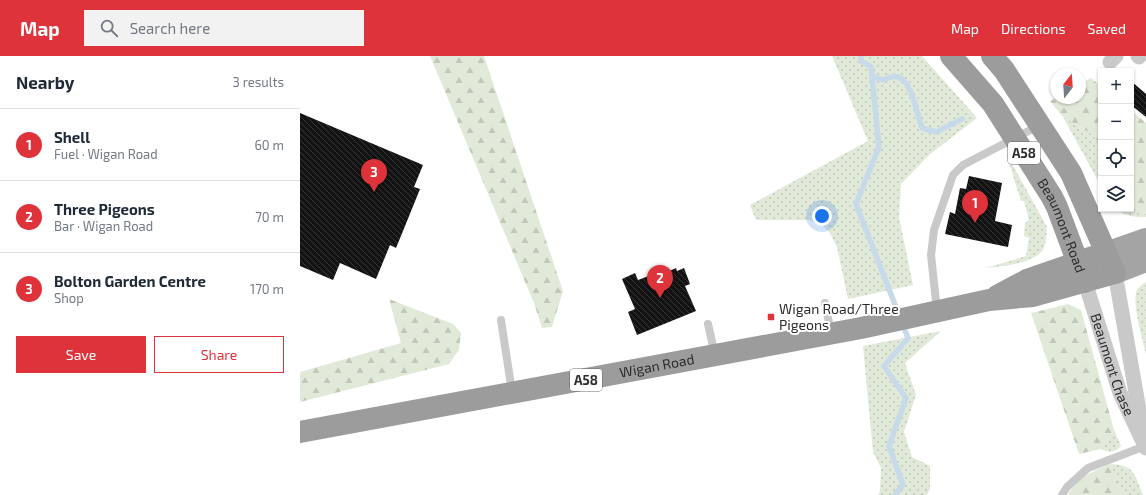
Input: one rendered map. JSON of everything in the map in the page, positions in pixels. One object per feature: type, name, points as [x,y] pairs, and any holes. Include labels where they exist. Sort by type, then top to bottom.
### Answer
[{"type":"highway","name":"Beaumont Road","points":[[951,56],[994,104],[1057,207],[1081,272]]},
{"type":"highway","name":"A58","points":[[992,56],[1004,70],[1071,173],[1115,273]]},
{"type":"highway","name":"Wigan Road","points":[[300,432],[831,334],[989,300],[1033,296],[1081,272],[1106,252]]},
{"type":"highway","name":"Wigan Road","points":[[1081,272],[1115,273]]},
{"type":"main road","name":"Wigan Road","points":[[1106,252],[1146,239]]},
{"type":"main road","name":"Wigan Road","points":[[1115,273],[1146,261]]},
{"type":"street","name":"Beaumont Chase","points":[[1081,272],[1120,393],[1145,447]]},
{"type":"street","name":"Beaumont Chase","points":[[1115,273],[1145,447]]},
{"type":"lane","points":[[937,311],[931,255],[934,230],[953,175],[962,165],[1040,125]]},
{"type":"lane","points":[[825,303],[831,334]]},
{"type":"lane","points":[[501,320],[512,393]]},
{"type":"lane","points":[[708,324],[715,356]]},
{"type":"lane","points":[[1062,495],[1066,487],[1088,468],[1145,447]]},
{"type":"green space","points":[[430,56],[484,56],[563,291],[552,327],[542,328],[534,303]]},
{"type":"green space","points":[[832,56],[922,56],[977,118],[929,155],[901,184],[899,217],[913,285],[848,299],[837,247],[830,233],[822,225],[809,220],[756,220],[750,205],[868,141]]},
{"type":"green space","points":[[1091,78],[1098,84],[1098,141],[1091,133],[1063,117],[1052,104],[1086,104],[1086,81]]},
{"type":"green space","points":[[1134,113],[1146,123],[1146,214],[1134,206]]},
{"type":"green space","points":[[1063,117],[1091,133],[1098,141],[1098,181]]},
{"type":"green space","points":[[1006,153],[1047,227],[1046,242],[1042,251],[1031,259],[1016,264],[986,268],[1026,256],[1029,238],[1024,236],[1025,223],[1029,220],[1024,201],[1021,201]]},
{"type":"green space","points":[[1134,206],[1146,214],[1146,217],[1134,217],[1120,212],[1134,212]]},
{"type":"green space","points":[[1146,282],[1146,355],[1135,299],[1137,290]]},
{"type":"green space","points":[[389,299],[453,324],[461,333],[459,350],[449,364],[300,402],[300,372],[401,343]]},
{"type":"green space","points":[[1068,304],[1081,310],[1114,430],[1101,449],[1079,454],[1031,313]]},
{"type":"green space","points":[[941,331],[905,363],[916,395],[904,432],[912,457],[930,466],[930,489],[927,495],[878,495],[880,491],[881,468],[873,452],[863,346]]},
{"type":"green space","points":[[1114,430],[1121,446],[1112,452],[1101,449]]},
{"type":"green space","points":[[1110,464],[1125,466],[1133,472],[1143,495],[1124,495]]},
{"type":"green space","points":[[1110,464],[1124,495],[1068,495],[1081,480],[1092,472]]},
{"type":"building","points":[[1134,84],[1146,94],[1146,117],[1134,107]]},
{"type":"building","points":[[300,113],[423,165],[414,187],[420,189],[396,248],[390,245],[376,279],[340,263],[333,280],[300,266]]},
{"type":"building","points":[[969,176],[1002,183],[995,221],[1012,225],[1008,247],[945,234],[950,212],[955,214],[960,188],[966,189]]},
{"type":"building","points":[[676,268],[677,271],[684,268],[690,284],[685,286],[696,311],[637,335],[628,312],[635,309],[622,279],[635,273],[638,280],[654,274],[656,277]]},
{"type":"waterway","points":[[861,56],[861,61],[871,67],[879,147],[856,204],[899,315]]},
{"type":"waterway","points":[[872,76],[883,80],[894,76],[903,80],[910,91],[922,128],[936,132],[962,119]]},
{"type":"waterway","points":[[895,495],[903,485],[889,446],[906,398],[884,366],[908,338],[902,323]]},
{"type":"place","name":"Bolton Garden Centre","points":[[374,192]]},
{"type":"place","name":"Shell","points":[[975,223]]},
{"type":"place","name":"Three Pigeons","points":[[660,298]]},
{"type":"place","name":"Wigan Road/Three Pigeons","points":[[771,317]]}]
